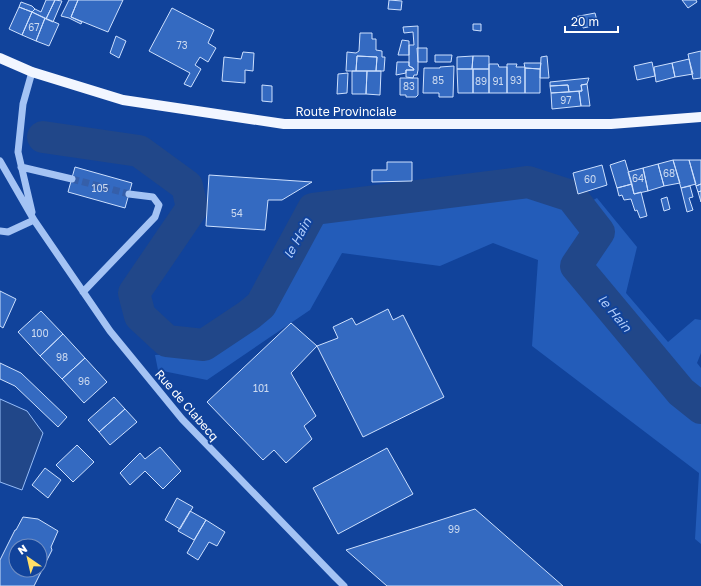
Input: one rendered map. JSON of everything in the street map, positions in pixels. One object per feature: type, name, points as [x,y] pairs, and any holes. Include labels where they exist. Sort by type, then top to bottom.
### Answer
[{"type":"main road","name":"Route Provinciale","points":[[0,58],[32,72],[122,100],[284,124],[611,124],[701,117]]},
{"type":"street","name":"Rue de Clabecq","points":[[32,72],[23,104],[18,152],[34,220]]},
{"type":"street","name":"Rue de Clabecq","points":[[0,161],[34,220],[110,331],[182,419],[344,586]]},
{"type":"street","points":[[21,167],[72,179]]},
{"type":"street","points":[[84,292],[155,217],[159,205],[153,198],[129,194]]},
{"type":"street","points":[[0,231],[8,232],[34,220]]},
{"type":"shaded area","points":[[520,195],[572,212],[597,198],[637,247],[626,293],[668,342],[695,319],[701,320],[701,353],[697,363],[701,368],[701,544],[695,539],[699,473],[532,346],[538,260],[493,243],[440,266],[342,253],[310,310],[207,380],[158,370],[155,355],[206,353],[263,312],[303,221],[372,201]]},
{"type":"shaded area","points":[[0,399],[27,411],[43,433],[22,490],[0,482]]},
{"type":"building","points":[[46,0],[55,0],[46,19],[32,12],[35,9],[41,12]]},
{"type":"building","points":[[55,0],[62,1],[53,22],[46,19]]},
{"type":"building","points":[[69,0],[78,0],[71,17],[82,22],[81,24],[61,16]]},
{"type":"building","points":[[78,0],[123,0],[108,32],[71,17]]},
{"type":"building","points":[[389,0],[402,1],[401,10],[388,9]]},
{"type":"building","points":[[682,0],[696,0],[697,2],[688,8]]},
{"type":"building","points":[[21,2],[32,6],[35,9],[32,12],[19,7]]},
{"type":"building","points":[[19,7],[32,12],[22,35],[9,29]]},
{"type":"building","points":[[172,8],[214,30],[208,43],[216,48],[208,62],[200,57],[195,65],[201,69],[191,87],[184,84],[190,73],[149,51]]},
{"type":"building","points":[[32,12],[45,18],[36,41],[22,35]]},
{"type":"building","points":[[595,13],[598,25],[583,28],[582,25],[575,27],[574,17]]},
{"type":"building","points":[[45,18],[59,24],[49,46],[36,41]]},
{"type":"building","points":[[473,24],[481,24],[481,31],[473,30]]},
{"type":"building","points":[[418,26],[417,75],[414,75],[413,78],[406,77],[406,70],[414,70],[409,66],[409,45],[414,45],[413,32],[404,33],[403,27]]},
{"type":"building","points":[[360,33],[372,33],[372,39],[376,39],[376,50],[382,51],[382,57],[385,57],[384,71],[376,71],[377,57],[357,56],[356,71],[346,71],[347,52],[356,53],[359,51]]},
{"type":"building","points":[[116,36],[126,41],[119,58],[110,53]]},
{"type":"building","points":[[402,40],[409,41],[409,55],[398,55]]},
{"type":"building","points":[[417,48],[427,48],[427,62],[418,62]]},
{"type":"building","points":[[701,51],[701,78],[693,79],[688,54]]},
{"type":"building","points":[[243,52],[254,53],[253,71],[245,70],[245,83],[222,81],[224,57],[241,59]]},
{"type":"building","points":[[435,55],[452,55],[451,62],[435,62]]},
{"type":"building","points":[[357,56],[377,57],[376,71],[356,71]]},
{"type":"building","points":[[473,56],[489,56],[489,69],[472,69]]},
{"type":"building","points":[[473,56],[472,69],[457,69],[457,57]]},
{"type":"building","points":[[547,56],[549,78],[540,78],[541,57]]},
{"type":"building","points":[[689,59],[693,74],[675,77],[672,63]]},
{"type":"building","points":[[397,62],[409,62],[409,66],[414,70],[406,70],[406,73],[396,75]]},
{"type":"building","points":[[652,62],[655,76],[637,80],[634,66]]},
{"type":"building","points":[[524,63],[541,63],[540,69],[525,68]]},
{"type":"building","points":[[672,63],[675,77],[656,82],[654,67]]},
{"type":"building","points":[[489,64],[498,64],[499,67],[507,67],[507,93],[489,93]]},
{"type":"building","points":[[507,64],[517,64],[516,67],[525,67],[525,93],[507,93]]},
{"type":"building","points":[[454,66],[453,97],[439,97],[439,93],[423,93],[424,68]]},
{"type":"building","points":[[525,68],[540,69],[540,93],[525,93]]},
{"type":"building","points":[[457,69],[473,69],[473,93],[458,93]]},
{"type":"building","points":[[473,69],[489,69],[489,93],[473,93]]},
{"type":"building","points":[[352,71],[367,71],[366,94],[352,94]]},
{"type":"building","points":[[367,71],[381,71],[380,95],[366,94]]},
{"type":"building","points":[[348,73],[347,93],[337,94],[338,74]]},
{"type":"building","points":[[400,78],[418,78],[418,95],[416,97],[406,97],[406,95],[400,95]]},
{"type":"building","points":[[589,78],[587,84],[581,85],[582,91],[569,92],[568,85],[550,86],[550,82]]},
{"type":"building","points":[[587,84],[590,106],[581,106],[579,91],[582,91],[581,85]]},
{"type":"building","points":[[262,85],[272,86],[272,102],[262,101]]},
{"type":"building","points":[[568,85],[569,92],[551,93],[550,86]]},
{"type":"building","points":[[579,91],[581,106],[552,109],[551,93]]},
{"type":"building","points":[[625,160],[632,184],[617,188],[610,165]]},
{"type":"building","points":[[673,160],[680,183],[664,186],[658,164]]},
{"type":"building","points":[[673,160],[689,160],[696,184],[681,188]]},
{"type":"building","points":[[689,160],[701,160],[701,184],[696,186]]},
{"type":"building","points":[[387,162],[412,162],[412,181],[372,182],[372,170],[387,170]]},
{"type":"building","points":[[658,164],[664,186],[648,191],[643,168]]},
{"type":"building","points":[[602,165],[607,185],[578,194],[573,173]]},
{"type":"building","points":[[75,167],[132,183],[125,208],[68,192]]},
{"type":"building","points":[[643,168],[648,191],[634,194],[628,172]]},
{"type":"building","points":[[209,175],[312,182],[282,200],[268,200],[265,230],[206,226]]},
{"type":"building","points":[[632,184],[634,194],[641,192],[647,216],[640,218],[637,210],[635,211],[631,199],[624,200],[622,195],[619,196],[617,188]]},
{"type":"building","points":[[701,184],[701,191],[698,192],[696,186]]},
{"type":"building","points":[[690,186],[693,197],[689,198],[693,210],[687,212],[681,188]]},
{"type":"building","points":[[701,191],[701,202],[698,192]]},
{"type":"building","points":[[667,197],[670,209],[664,211],[661,199]]},
{"type":"building","points":[[0,291],[16,299],[3,328],[0,326]]},
{"type":"building","points":[[388,309],[393,320],[403,315],[444,397],[363,437],[317,346],[338,338],[333,327],[352,318],[356,325]]},
{"type":"building","points":[[41,311],[63,334],[40,356],[18,332]]},
{"type":"building","points":[[291,323],[317,346],[291,373],[316,416],[304,426],[312,439],[286,463],[274,450],[263,460],[207,402]]},
{"type":"building","points":[[63,334],[85,358],[62,379],[40,356]]},
{"type":"building","points":[[85,358],[107,382],[84,403],[62,379]]},
{"type":"building","points":[[0,363],[21,373],[67,417],[58,427],[15,386],[0,379]]},
{"type":"building","points":[[114,397],[125,409],[99,432],[88,420]]},
{"type":"building","points":[[125,409],[137,422],[110,445],[99,432]]},
{"type":"building","points":[[77,445],[94,462],[73,482],[56,465]]},
{"type":"building","points":[[160,447],[181,471],[163,489],[145,471],[130,485],[120,473],[140,453],[145,459]]},
{"type":"building","points":[[387,448],[413,494],[338,534],[313,488]]},
{"type":"building","points":[[45,468],[61,480],[48,498],[32,485]]},
{"type":"building","points":[[177,498],[193,507],[180,529],[165,520]]},
{"type":"building","points":[[475,509],[563,586],[387,586],[346,550]]},
{"type":"building","points":[[190,511],[206,520],[194,540],[178,531]]},
{"type":"building","points":[[23,517],[38,519],[58,531],[48,558],[48,538],[11,538]]},
{"type":"building","points":[[206,520],[225,532],[217,546],[209,542],[198,560],[187,553]]},
{"type":"building","points":[[8,544],[8,578],[38,578],[34,586],[0,586],[0,560]]},
{"type":"waterway","name":"le Hain","points":[[43,137],[139,151],[187,186],[192,208],[134,293],[140,316],[167,341],[204,345],[249,315],[261,305],[313,209],[528,182],[571,196],[599,232],[576,266],[681,392],[701,408]]},
{"type":"tunnel","points":[[72,179],[129,194]]}]
